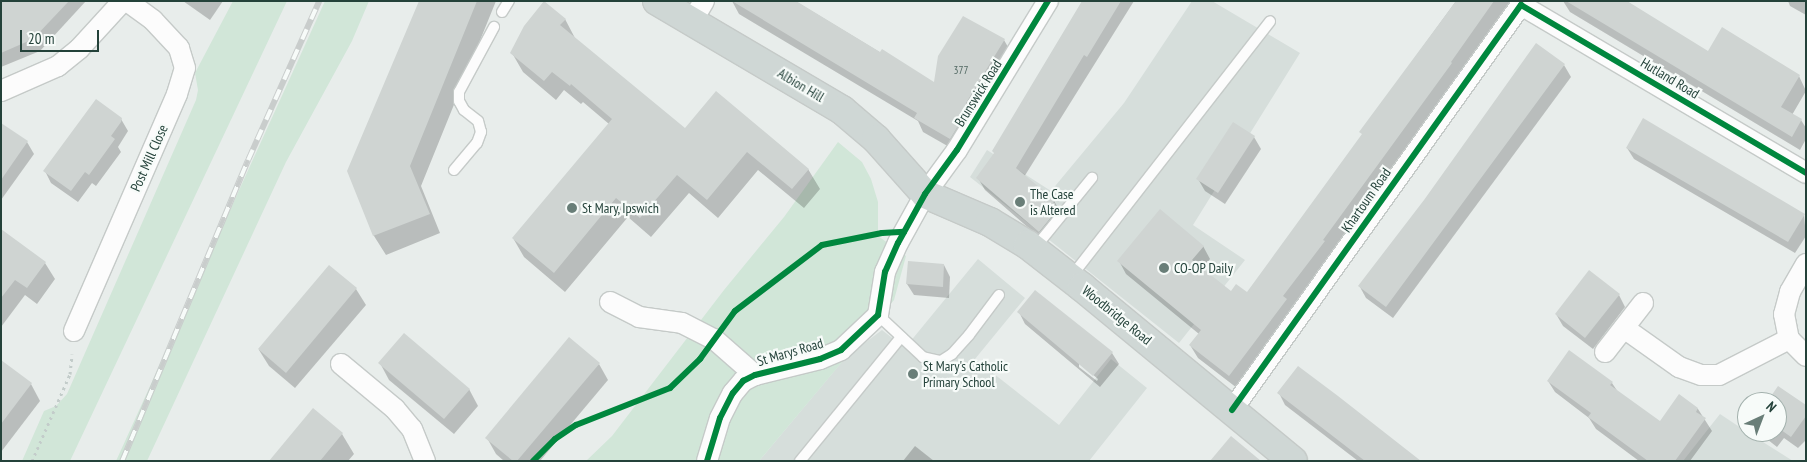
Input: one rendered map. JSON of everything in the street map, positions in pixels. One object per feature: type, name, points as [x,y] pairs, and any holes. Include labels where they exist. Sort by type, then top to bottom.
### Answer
[{"type":"main road","name":"Albion Hill","points":[[657,1],[698,11],[842,110],[876,139],[924,194]]},
{"type":"main road","name":"Woodbridge Road","points":[[924,194],[990,222],[1034,250],[1071,278],[1293,461]]},
{"type":"street","points":[[1,91],[58,66],[79,49],[125,1]]},
{"type":"street","name":"Post Mill Close","points":[[74,331],[177,94],[185,68],[179,48],[153,20],[125,1]]},
{"type":"street","name":"Brunswick Road","points":[[924,194],[957,150],[1048,1]]},
{"type":"street","name":"Hutland Road","points":[[1521,4],[1806,174]]},
{"type":"street","name":"Khartoum Road","points":[[1232,410],[1521,4]]},
{"type":"street","points":[[878,315],[885,272],[892,253],[924,194]]},
{"type":"street","points":[[1806,264],[1785,304],[1784,314],[1789,339],[1806,356]]},
{"type":"street","name":"St Marys Road","points":[[610,302],[639,317],[682,323],[714,339],[754,375]]},
{"type":"street","points":[[1605,352],[1643,303]]},
{"type":"street","name":"St Marys Road","points":[[707,461],[720,418],[733,393],[743,381],[754,375],[820,359],[841,350],[878,315]]},
{"type":"street","points":[[1624,328],[1678,367],[1701,375],[1719,375],[1789,339]]},
{"type":"street","points":[[341,364],[395,409],[412,429],[425,461]]},
{"type":"lane","points":[[502,12],[509,1]]},
{"type":"lane","points":[[1071,278],[1270,21]]},
{"type":"lane","points":[[454,170],[476,143],[481,132],[478,121],[464,110],[459,102],[459,92],[494,27]]},
{"type":"lane","points":[[1034,250],[1092,178]]},
{"type":"lane","points":[[878,315],[923,356],[941,361],[958,348],[999,295]]},
{"type":"lane","points":[[800,461],[901,337]]},
{"type":"path","points":[[32,461],[70,374],[74,331]]},
{"type":"shaded area","points":[[1192,1],[1212,1],[1300,53],[1193,225],[1245,260],[1179,343],[970,177],[987,150],[1051,191],[1124,103]]},
{"type":"shaded area","name":"St Mary's Catholic Primary School","points":[[978,259],[1025,298],[975,359],[1059,425],[1111,359],[1147,388],[1089,461],[759,461],[846,357],[882,330],[905,348]]},
{"type":"shaded area","points":[[1720,414],[1737,425],[1737,442],[1763,442],[1793,461],[1683,461]]},
{"type":"green space","points":[[233,1],[287,1],[70,461],[22,461],[44,411],[56,406],[67,394],[196,100],[198,90],[195,73]]},
{"type":"green space","points":[[325,1],[369,1],[352,41],[286,162],[147,461],[116,461]]},
{"type":"green space","points":[[838,142],[862,162],[871,179],[878,202],[878,236],[906,256],[894,300],[759,461],[586,461],[612,436],[724,290],[784,217]]},
{"type":"building","points":[[1,1],[69,1],[33,39],[1,53]]},
{"type":"building","points":[[419,1],[477,1],[410,166],[430,214],[373,236],[347,171]]},
{"type":"building","points":[[544,1],[566,19],[560,25],[685,128],[716,91],[809,169],[792,189],[747,152],[707,200],[677,175],[640,218],[616,198],[554,273],[512,238],[612,119],[571,84],[570,86],[552,72],[544,81],[510,53],[524,26]]},
{"type":"building","points":[[732,1],[796,1],[880,52],[882,49],[934,82],[938,56],[963,16],[1005,39],[966,103],[970,106],[950,139],[914,118],[917,113]]},
{"type":"building","points":[[1082,1],[1121,1],[1087,57],[1084,55],[1016,168],[1055,200],[1052,205],[1057,210],[1039,232],[976,178],[994,153],[992,151]]},
{"type":"building","points":[[1456,1],[1494,1],[1452,63],[1323,240],[1325,241],[1283,296],[1287,299],[1229,376],[1189,345],[1201,330],[1117,261],[1160,209],[1204,246],[1192,260],[1231,291],[1236,284],[1247,292],[1362,134],[1359,132]]},
{"type":"building","points":[[1566,1],[1627,1],[1708,51],[1722,27],[1800,75],[1781,107],[1802,119],[1792,137]]},
{"type":"building","points":[[1536,43],[1565,64],[1386,307],[1358,286],[1424,200]]},
{"type":"building","points":[[96,99],[122,118],[121,122],[111,136],[115,139],[89,175],[85,172],[71,191],[43,171]]},
{"type":"building","points":[[1643,118],[1805,214],[1788,242],[1626,148]]},
{"type":"building","points":[[1233,122],[1255,136],[1218,193],[1196,179]]},
{"type":"building","points":[[1,123],[28,141],[1,180]]},
{"type":"building","points":[[1,229],[46,262],[27,288],[15,280],[1,298]]},
{"type":"building","points":[[908,261],[944,264],[943,287],[906,284]]},
{"type":"building","points":[[329,265],[357,288],[286,373],[258,349]]},
{"type":"building","points":[[1589,270],[1620,294],[1585,338],[1555,314]]},
{"type":"building","points":[[1035,290],[1113,352],[1093,376],[1017,312]]},
{"type":"building","points":[[404,333],[470,389],[444,419],[378,363]]},
{"type":"building","points":[[569,337],[600,363],[517,461],[513,461],[485,438]]},
{"type":"building","points":[[1569,350],[1613,382],[1610,385],[1660,421],[1679,394],[1698,408],[1696,412],[1706,418],[1675,461],[1648,461],[1588,417],[1591,413],[1547,381]]},
{"type":"building","points":[[1,360],[32,383],[1,424]]},
{"type":"building","points":[[1298,366],[1421,461],[1365,461],[1277,393]]},
{"type":"building","points":[[1778,386],[1787,392],[1774,392]]},
{"type":"building","points":[[1787,392],[1806,405],[1806,416],[1791,437],[1787,434]]},
{"type":"building","points":[[313,408],[343,433],[320,461],[269,461]]},
{"type":"building","points":[[1231,436],[1261,461],[1210,461]]},
{"type":"railway","points":[[122,461],[248,160],[319,1]]},
{"type":"cycle path","points":[[707,461],[720,418],[733,393],[743,381],[755,375],[820,359],[841,350],[878,315],[885,272],[898,243],[925,194],[957,150],[1048,1]]},
{"type":"cycle path","points":[[1232,410],[1521,5],[1806,173]]},
{"type":"cycle path","points":[[533,461],[555,439],[576,425],[670,388],[700,359],[735,311],[822,245],[882,233],[904,232]]},
{"type":"place","name":"The Case is Altered","points":[[1020,202]]},
{"type":"place","name":"St Mary, Ipswich","points":[[572,208]]},
{"type":"place","name":"CO-OP Daily","points":[[1164,268]]},
{"type":"place","name":"St Mary's Catholic Primary School","points":[[913,374]]}]
